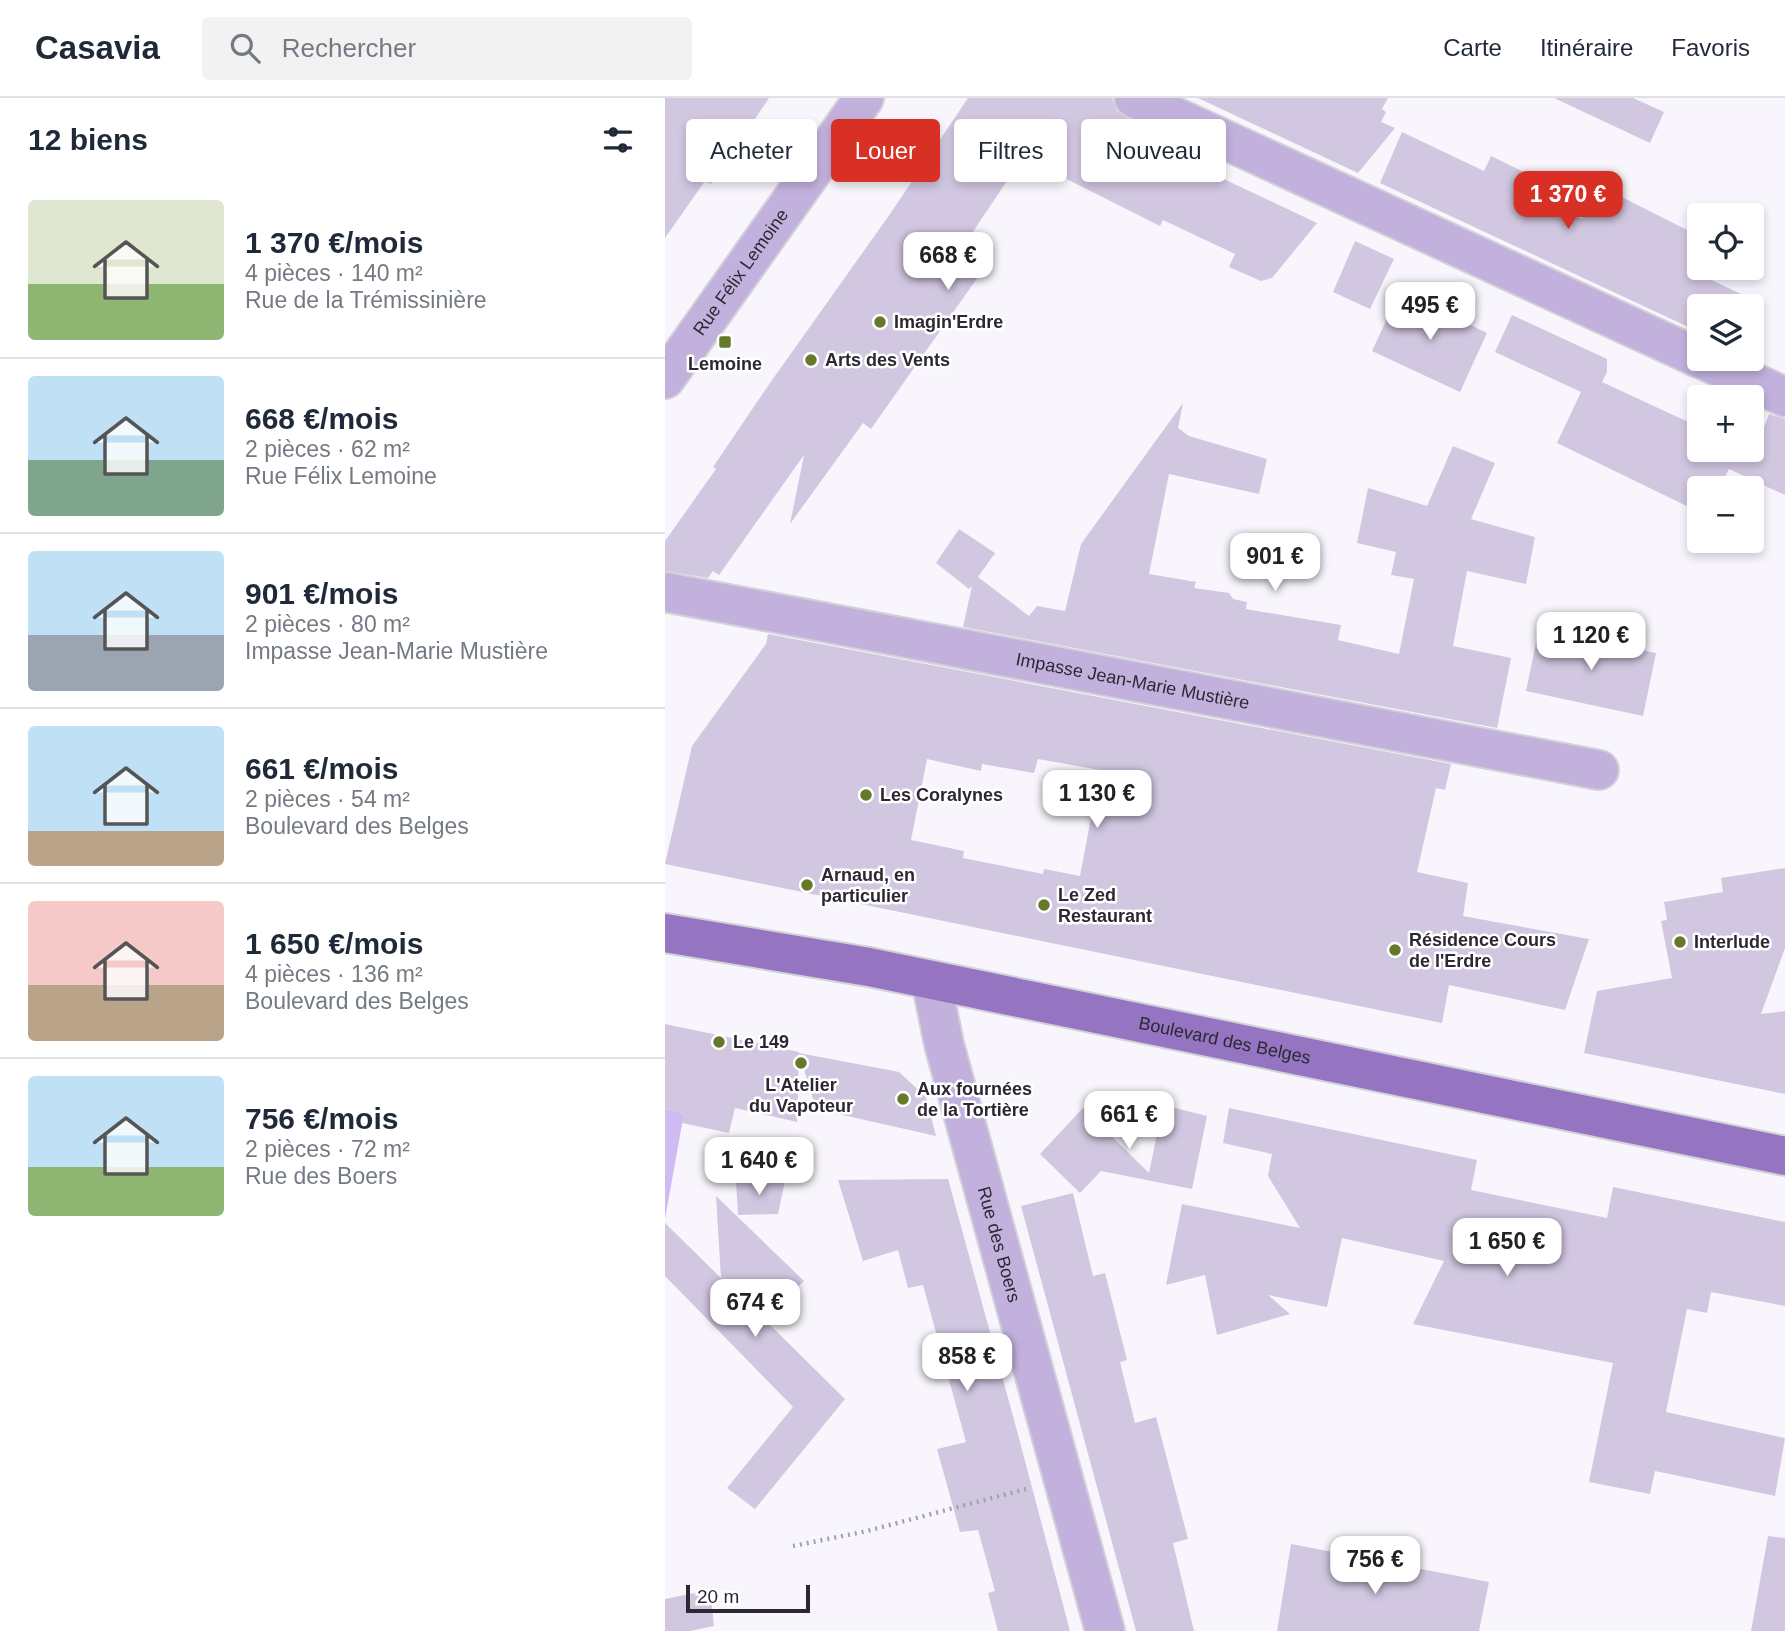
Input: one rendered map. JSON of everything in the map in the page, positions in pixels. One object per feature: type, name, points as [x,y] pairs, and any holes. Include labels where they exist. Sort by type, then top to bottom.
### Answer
[{"type":"main road","name":"Boulevard des Belges","points":[[665,933],[838,961],[1785,1156]]},
{"type":"street","name":"Rue Félix Lemoine","points":[[672,358],[865,98]]},
{"type":"street","points":[[1134,98],[1687,352]]},
{"type":"street","points":[[1729,371],[1785,397]]},
{"type":"street","name":"Impasse Jean-Marie Mustière","points":[[665,592],[1599,770]]},
{"type":"street","name":"Rue des Boers","points":[[930,980],[944,1044],[1105,1631]]},
{"type":"path","points":[[793,1546],[867,1531],[1064,1479]]},
{"type":"shaded area","points":[[665,1109],[684,1113],[665,1219]]},
{"type":"building","points":[[665,98],[769,98],[755,119],[686,119],[686,182],[704,182],[665,238]]},
{"type":"building","points":[[968,98],[1112,98],[1117,111],[1129,119],[1081,119],[1081,182],[1226,180],[1317,223],[1272,278],[1261,281],[1229,267],[1235,254],[1163,220],[1160,226],[1067,179],[1067,119],[954,119],[954,182],[1006,182],[954,260],[978,277],[871,429],[863,423],[790,524],[804,455],[719,575],[713,571],[708,578],[665,571],[665,541],[716,469],[713,467],[770,383],[912,182],[940,182],[940,140]]},
{"type":"building","points":[[1198,98],[1388,98],[1382,109],[1386,112],[1381,122],[1395,128],[1358,173]]},
{"type":"building","points":[[1554,98],[1633,98],[1664,112],[1650,143]]},
{"type":"building","points":[[1402,132],[1484,171],[1491,156],[1530,175],[1522,191],[1582,219],[1598,185],[1687,230],[1687,280],[1712,280],[1741,294],[1687,294],[1687,326],[1380,183]]},
{"type":"building","points":[[1355,241],[1394,259],[1370,309],[1333,292]]},
{"type":"building","points":[[1400,291],[1487,333],[1460,392],[1372,351]]},
{"type":"building","points":[[1512,315],[1607,359],[1607,372],[1602,382],[1687,421],[1687,462],[1764,462],[1764,428],[1769,414],[1785,419],[1785,495],[1764,485],[1764,476],[1744,476],[1729,469],[1726,476],[1687,476],[1687,506],[1557,443],[1581,392],[1495,352]]},
{"type":"building","points":[[1183,403],[1178,428],[1189,436],[1267,459],[1259,494],[1169,474],[1149,574],[1196,582],[1194,588],[1229,593],[1233,599],[1247,602],[1246,609],[1341,625],[1338,640],[1399,654],[1414,579],[1391,575],[1396,552],[1357,543],[1368,488],[1427,506],[1453,446],[1495,463],[1471,519],[1535,537],[1526,584],[1467,571],[1453,646],[1511,658],[1497,728],[963,627],[972,586],[969,589],[936,563],[959,529],[995,553],[978,577],[1029,616],[1037,606],[1065,611],[1081,544]]},
{"type":"building","points":[[1539,629],[1656,653],[1643,716],[1526,691]]},
{"type":"building","points":[[768,634],[1451,764],[1445,790],[1436,788],[1417,872],[1468,883],[1463,916],[1589,939],[1565,1010],[1449,985],[1442,1023],[665,864],[692,746],[766,644]],"holes":[[[927,759],[981,771],[982,764],[1034,773],[1038,759],[1100,770],[1080,876],[1044,869],[1043,874],[963,858],[964,851],[911,840]]]},
{"type":"building","points":[[1785,868],[1785,948],[1761,1014],[1785,1011],[1785,1094],[1584,1053],[1597,991],[1672,978],[1661,921],[1667,920],[1664,902],[1723,892],[1721,878]]},
{"type":"building","points":[[665,1024],[799,1052],[797,1122],[735,1108],[729,1133],[682,1123],[684,1113],[665,1109]]},
{"type":"building","points":[[799,1053],[899,1072],[926,1097],[936,1136],[816,1109]]},
{"type":"building","points":[[1163,1105],[1207,1116],[1192,1189],[1101,1171],[1080,1193],[1040,1154],[1083,1108],[1149,1173]]},
{"type":"building","points":[[1229,1108],[1477,1160],[1471,1190],[1607,1218],[1613,1187],[1785,1222],[1785,1306],[1711,1292],[1707,1313],[1687,1309],[1666,1412],[1785,1438],[1775,1496],[1655,1471],[1650,1494],[1589,1482],[1613,1363],[1413,1324],[1444,1261],[1342,1238],[1327,1307],[1268,1295],[1290,1314],[1217,1335],[1205,1275],[1166,1285],[1182,1204],[1300,1228],[1268,1176],[1272,1154],[1223,1143]]},
{"type":"building","points":[[948,1179],[1070,1631],[998,1631],[988,1593],[995,1591],[978,1530],[960,1532],[937,1449],[966,1442],[923,1285],[908,1288],[898,1250],[863,1261],[838,1180]]},
{"type":"building","points":[[736,1181],[785,1181],[778,1214],[738,1215]]},
{"type":"building","points":[[1073,1193],[1093,1276],[1105,1273],[1127,1360],[1120,1362],[1135,1423],[1156,1417],[1188,1539],[1173,1543],[1194,1631],[1136,1631],[1021,1206]]},
{"type":"building","points":[[716,1196],[804,1281],[765,1320],[845,1399],[755,1509],[727,1488],[793,1407],[665,1276],[665,1223],[721,1278]]},
{"type":"building","points":[[1768,1536],[1785,1538],[1785,1631],[1751,1631]]},
{"type":"building","points":[[1291,1544],[1489,1582],[1479,1631],[1277,1631]]},
{"type":"building","points":[[710,1590],[714,1626],[690,1631],[665,1631],[665,1599]]},
{"type":"place","name":"Imagin'Erdre","points":[[880,322]]},
{"type":"place","name":"Lemoine","points":[[725,342]]},
{"type":"place","name":"Arts des Vents","points":[[811,360]]},
{"type":"place","name":"Les Coralynes","points":[[866,795]]},
{"type":"place","name":"Arnaud, en particulier","points":[[807,885]]},
{"type":"place","name":"Le Zed Restaurant","points":[[1044,905]]},
{"type":"place","name":"Interlude","points":[[1680,942]]},
{"type":"place","name":"Résidence Cours de l'Erdre","points":[[1395,950]]},
{"type":"place","name":"Le 149","points":[[719,1042]]},
{"type":"place","name":"L'Atelier du Vapoteur","points":[[801,1063]]},
{"type":"place","name":"Aux fournées de la Tortière","points":[[903,1099]]}]
